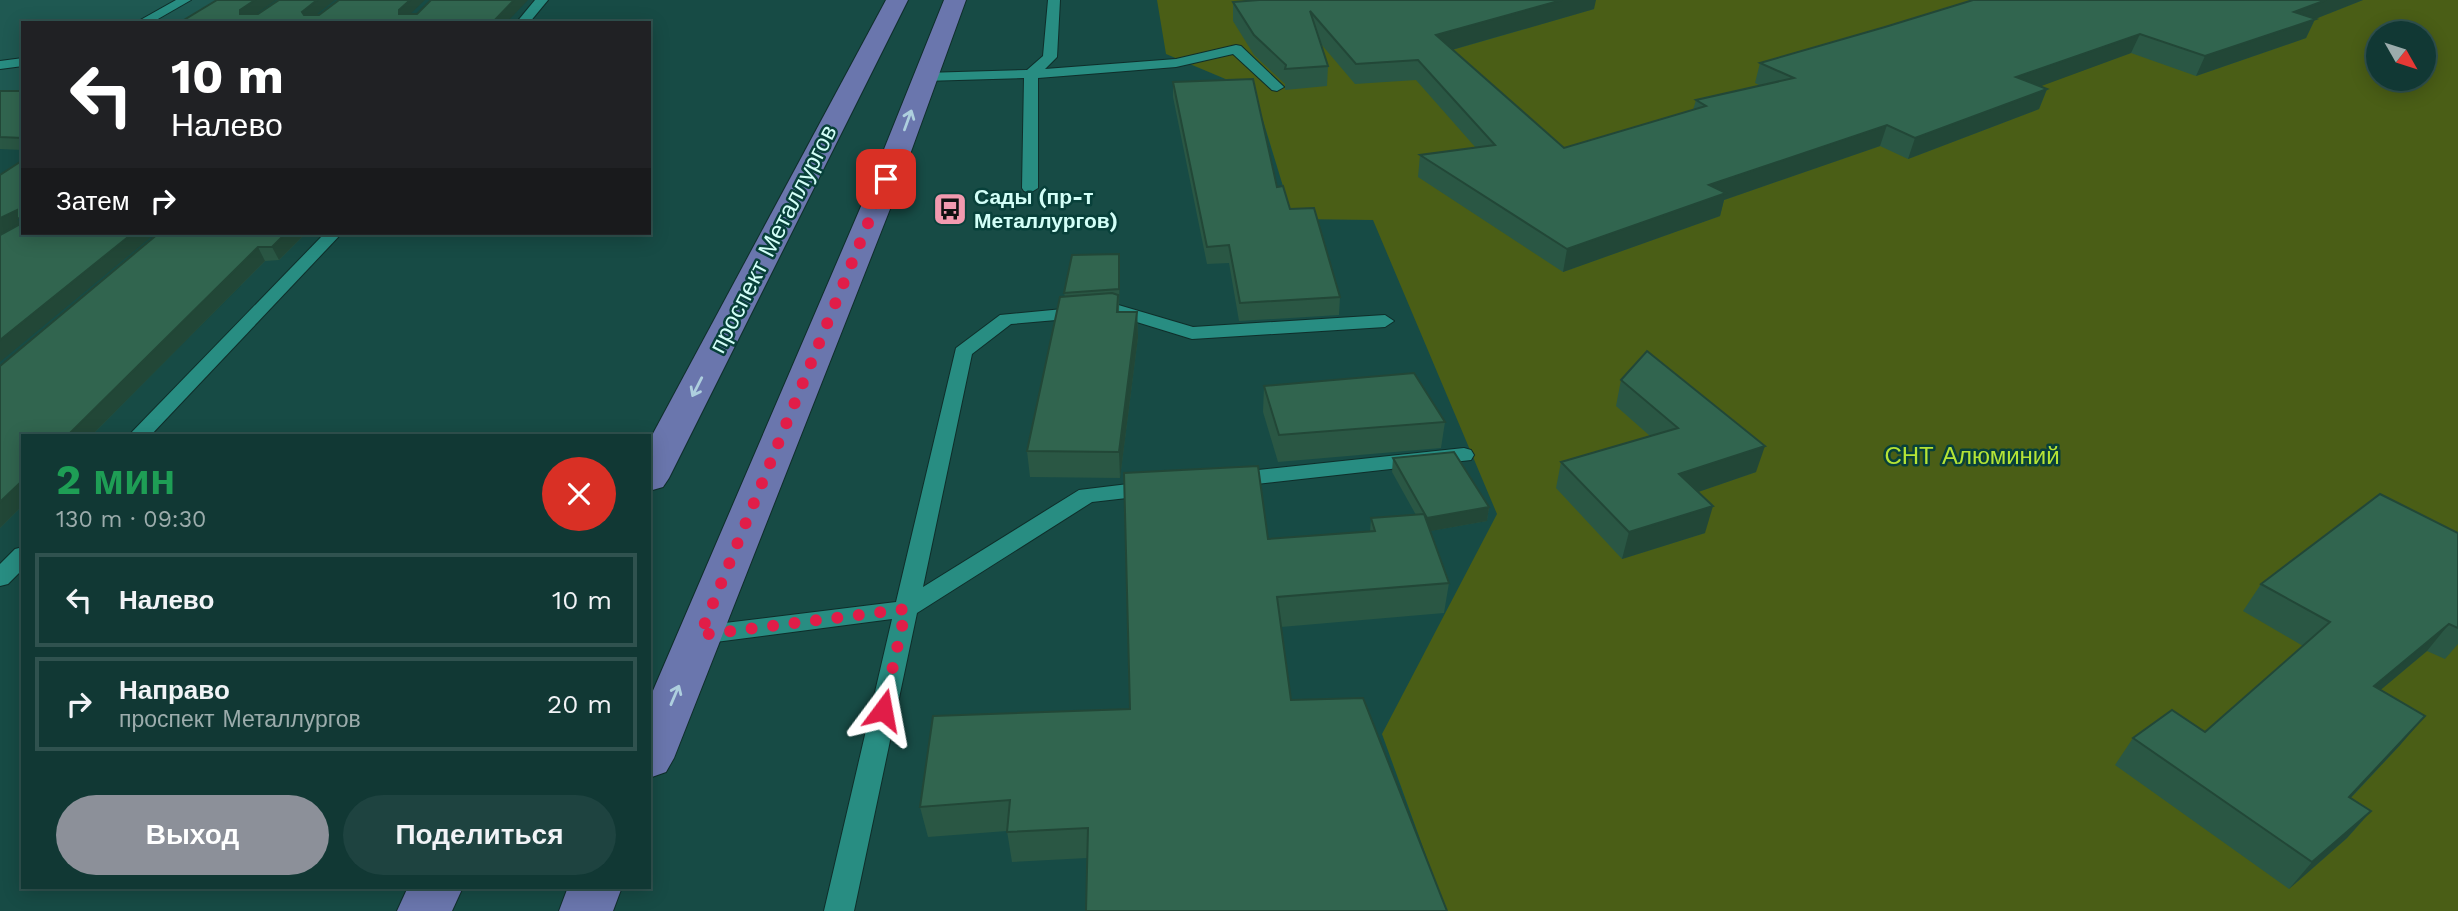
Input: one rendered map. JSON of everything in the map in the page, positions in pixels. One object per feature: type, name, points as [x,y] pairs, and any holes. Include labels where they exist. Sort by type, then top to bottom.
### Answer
[{"type":"main road","name":"проспект Металлургов","points":[[651,474],[897,0]]},
{"type":"main road","points":[[651,753],[877,204],[955,0]]},
{"type":"main road","points":[[424,911],[435,889]]},
{"type":"main road","points":[[586,911],[594,889]]},
{"type":"lane","points":[[145,21],[185,0]]},
{"type":"lane","points":[[524,21],[542,0]]},
{"type":"lane","points":[[1030,188],[1031,74],[1050,57],[1054,0]]},
{"type":"lane","points":[[924,77],[1031,74],[1176,63],[1236,49],[1277,87]]},
{"type":"lane","points":[[0,65],[21,62]]},
{"type":"lane","points":[[140,434],[332,235]]},
{"type":"lane","points":[[839,911],[962,352],[1006,319],[1115,309],[1192,333],[1385,321]]},
{"type":"lane","points":[[1208,482],[1464,456]]},
{"type":"lane","points":[[700,635],[906,609],[1087,495],[1181,485]]},
{"type":"lane","points":[[0,578],[21,557]]},
{"type":"shaded area","points":[[0,0],[240,0],[205,21],[21,21],[21,131],[0,144]]},
{"type":"green space","name":"СНТ Алюминий","points":[[1157,0],[2458,0],[2458,911],[1446,911],[1382,734],[1497,514],[1373,220],[1293,219],[1254,91],[1166,54]]},
{"type":"building","points":[[217,0],[255,0],[240,10],[240,14],[258,14],[279,0],[317,0],[302,12],[304,15],[319,15],[339,0],[410,0],[399,10],[399,14],[417,14],[431,0],[514,0],[494,21],[182,21]]},
{"type":"building","points":[[1562,0],[1436,35],[1564,148],[1706,106],[1696,100],[1794,78],[1760,63],[1973,0],[2326,0],[2294,12],[2316,19],[2205,56],[2140,34],[2016,77],[2047,89],[1915,138],[1887,125],[1709,185],[1726,193],[1567,249],[1420,155],[1495,145],[1418,60],[1356,64],[1310,11],[1328,66],[1285,69],[1286,65],[1254,35],[1233,2]]},
{"type":"building","points":[[1253,79],[1277,187],[1283,186],[1290,209],[1314,208],[1340,297],[1240,303],[1229,245],[1207,247],[1173,82]]},
{"type":"building","points":[[0,91],[21,91],[21,138],[0,137]]},
{"type":"building","points":[[21,161],[21,219],[17,218],[17,210],[0,218],[0,175]]},
{"type":"building","points":[[21,224],[21,235],[131,235],[0,340],[0,235]]},
{"type":"building","points":[[157,235],[284,235],[272,247],[258,247],[69,434],[21,434],[21,482],[0,502],[0,366]]},
{"type":"building","points":[[1119,254],[1119,289],[1064,293],[1072,255]]},
{"type":"building","points":[[1112,293],[1118,295],[1117,312],[1137,312],[1119,452],[1027,451],[1060,297]]},
{"type":"building","points":[[1647,351],[1765,446],[1679,474],[1713,506],[1629,532],[1561,462],[1678,428],[1621,380]]},
{"type":"building","points":[[1414,373],[1445,422],[1279,435],[1264,386]]},
{"type":"building","points":[[1454,452],[1489,507],[1427,518],[1393,458]]},
{"type":"building","points":[[1258,466],[1268,539],[1375,531],[1371,518],[1424,514],[1449,583],[1277,597],[1291,700],[1363,698],[1447,911],[1086,911],[1088,828],[1007,832],[1010,800],[920,807],[933,716],[1130,709],[1124,473]]},
{"type":"building","points":[[2380,494],[2458,533],[2458,628],[2449,624],[2374,686],[2425,716],[2349,797],[2371,811],[2312,862],[2133,738],[2172,710],[2205,732],[2330,622],[2261,584]]},
{"type":"place","name":"Сады (пр-т Металлургов)","points":[[950,209]]},
{"type":"route","points":[[883,710],[906,609],[700,635],[886,179]]}]
